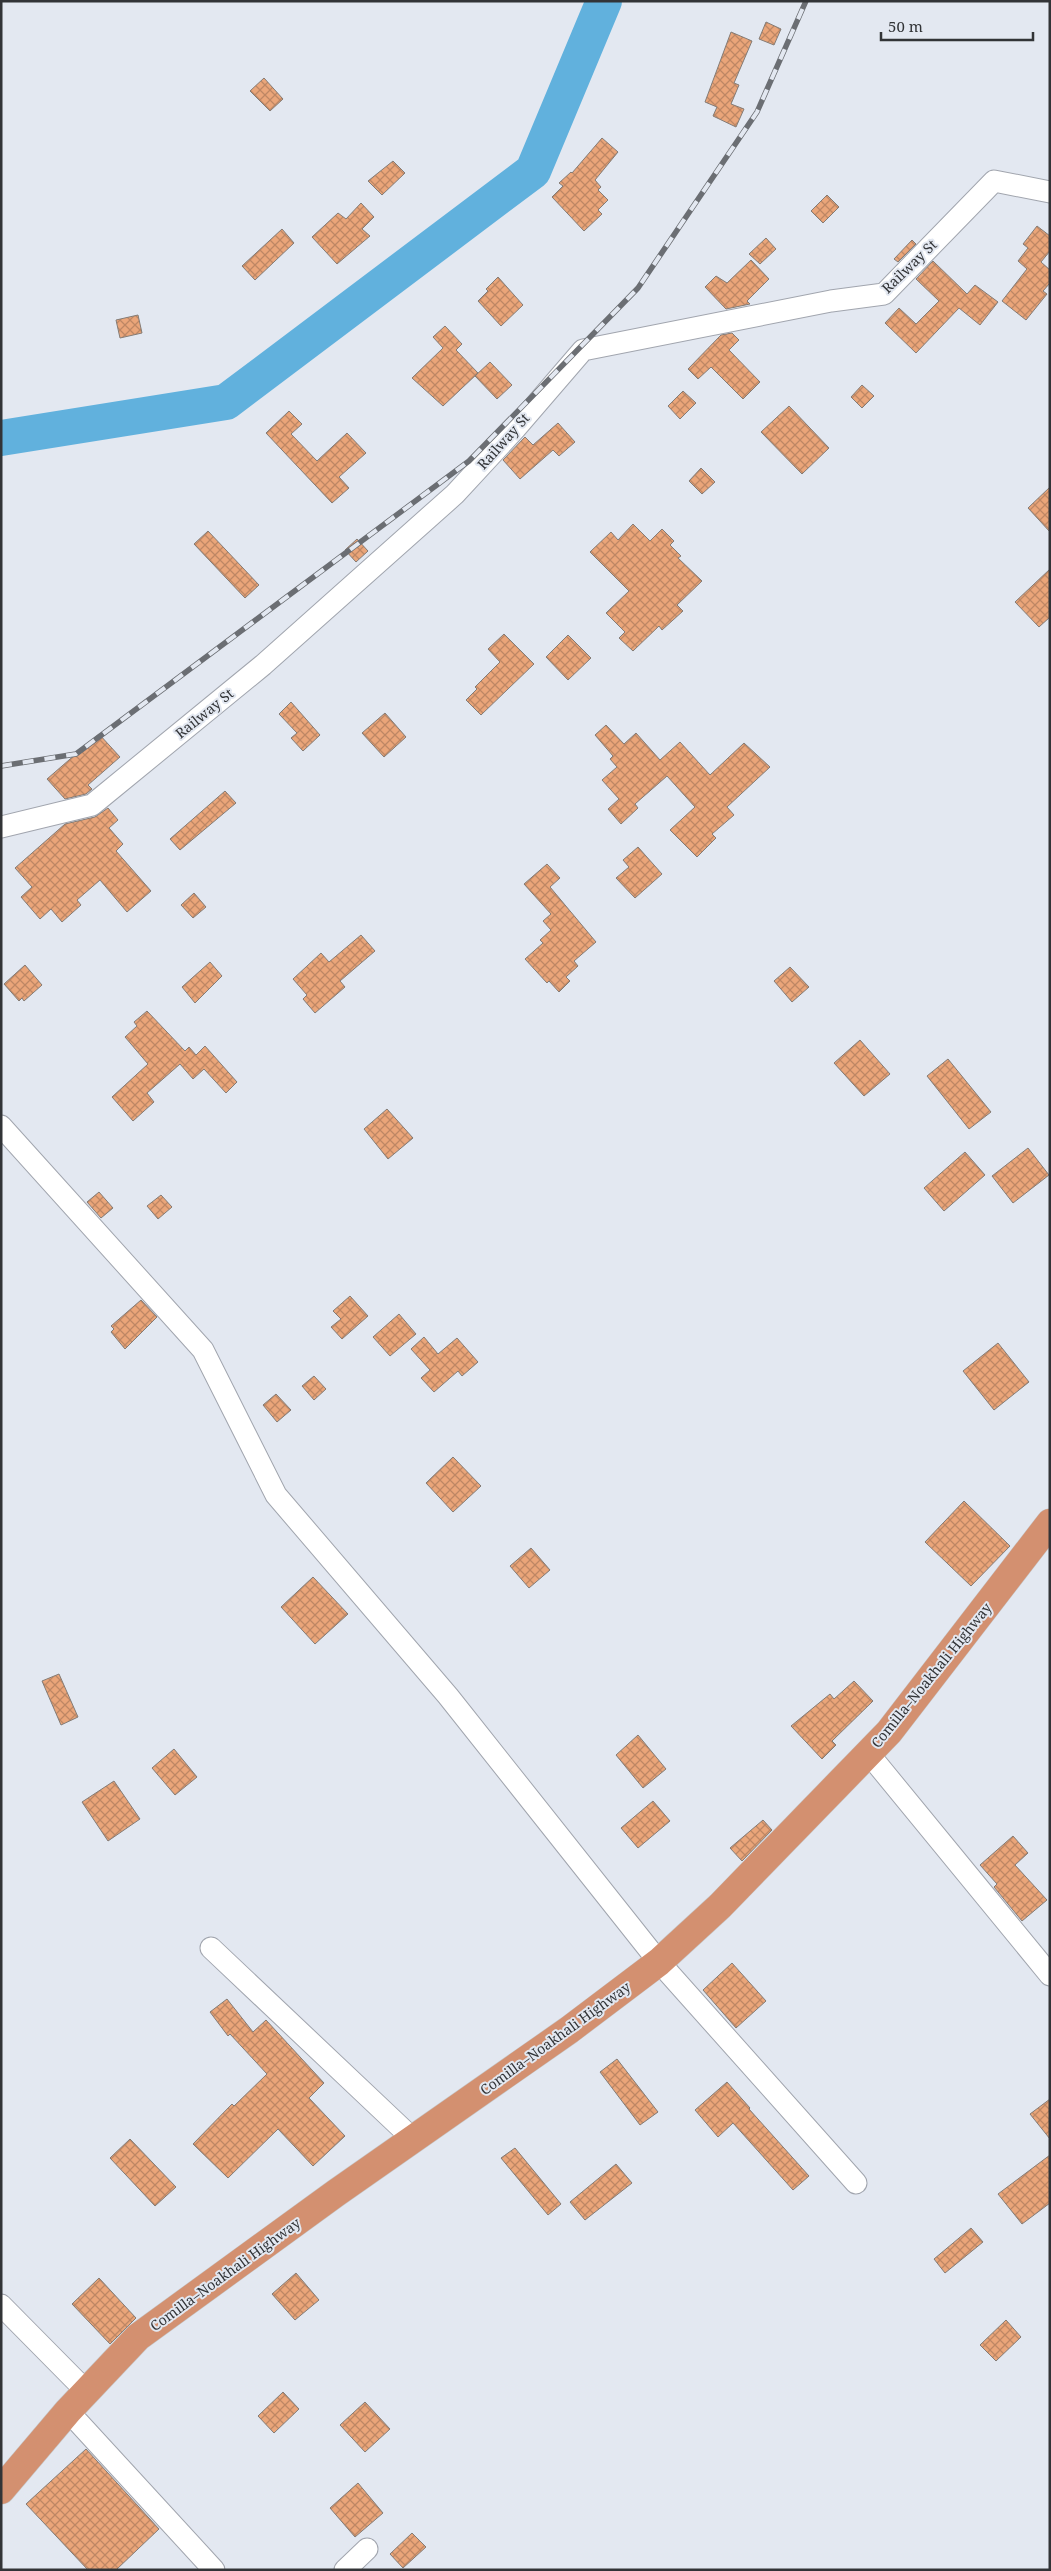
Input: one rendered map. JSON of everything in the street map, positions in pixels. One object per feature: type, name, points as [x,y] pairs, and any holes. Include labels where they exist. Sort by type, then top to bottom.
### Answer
[{"type":"highway","name":"Comilla–Noakhali Highway","points":[[1,2490],[68,2412],[138,2337],[413,2139],[569,2030],[659,1962],[720,1906],[888,1732],[1050,1524]]},
{"type":"street","name":"Railway St","points":[[1,827],[92,805],[233,689],[455,494],[515,429],[583,350],[830,301],[884,294],[994,180],[1050,192]]},
{"type":"street","points":[[1,1126],[203,1350],[276,1495],[448,1696],[659,1962],[856,2183]]},
{"type":"street","points":[[868,1753],[1050,1975]]},
{"type":"street","points":[[211,1948],[413,2139]]},
{"type":"street","points":[[1,2305],[87,2392]]},
{"type":"street","points":[[68,2412],[214,2570]]},
{"type":"street","points":[[345,2570],[366,2549]]},
{"type":"building","points":[[766,22],[781,29],[774,45],[759,39]]},
{"type":"building","points":[[731,32],[752,41],[734,83],[739,85],[731,104],[744,109],[736,127],[713,116],[717,107],[705,102]]},
{"type":"building","points":[[264,78],[283,99],[270,111],[250,91]]},
{"type":"building","points":[[602,138],[618,152],[595,180],[601,187],[598,190],[608,200],[598,210],[602,214],[584,231],[552,197],[563,186],[559,183],[572,173]]},
{"type":"building","points":[[393,161],[405,173],[382,195],[368,181]]},
{"type":"building","points":[[827,195],[839,207],[823,223],[811,211]]},
{"type":"building","points":[[361,203],[374,217],[362,229],[370,236],[337,264],[312,237],[338,213],[346,219]]},
{"type":"building","points":[[1037,226],[1050,236],[1050,251],[1041,262],[1050,270],[1050,283],[1043,291],[1047,294],[1026,320],[1002,301],[1027,269],[1018,261],[1028,248],[1023,244]]},
{"type":"building","points":[[282,229],[294,243],[255,280],[242,266]]},
{"type":"building","points":[[766,238],[776,249],[760,264],[749,254]]},
{"type":"building","points":[[912,240],[916,244],[898,262],[894,259]]},
{"type":"building","points":[[751,260],[769,279],[747,301],[750,304],[726,309],[705,287],[716,276],[727,283]]},
{"type":"building","points":[[933,261],[967,294],[975,285],[998,302],[980,325],[959,308],[916,353],[885,323],[899,308],[916,324],[939,301],[916,279]]},
{"type":"building","points":[[498,277],[523,305],[501,326],[478,301],[488,291],[486,289]]},
{"type":"building","points":[[138,315],[142,333],[120,338],[116,320]]},
{"type":"building","points":[[445,326],[462,344],[456,350],[478,373],[443,406],[412,378],[443,348],[433,337]]},
{"type":"building","points":[[732,333],[739,340],[729,350],[760,382],[743,399],[711,367],[698,379],[688,369],[721,335]]},
{"type":"building","points":[[490,362],[512,385],[497,399],[475,376]]},
{"type":"building","points":[[862,385],[874,396],[862,408],[851,397]]},
{"type":"building","points":[[683,391],[696,403],[680,419],[668,406]]},
{"type":"building","points":[[789,406],[829,448],[802,474],[761,432]]},
{"type":"building","points":[[289,411],[302,424],[291,434],[317,461],[347,433],[366,453],[339,477],[349,488],[332,503],[266,433]]},
{"type":"building","points":[[558,423],[575,442],[559,456],[553,450],[520,479],[503,460],[525,437],[533,445]]},
{"type":"building","points":[[701,468],[715,482],[702,494],[689,481]]},
{"type":"building","points":[[1050,487],[1050,532],[1028,508]]},
{"type":"building","points":[[633,524],[650,541],[662,529],[674,541],[670,545],[681,556],[678,558],[702,581],[677,605],[683,611],[662,630],[659,626],[633,651],[619,638],[625,632],[606,613],[629,591],[590,552],[611,532],[618,540]]},
{"type":"building","points":[[208,531],[259,585],[245,598],[194,544]]},
{"type":"building","points":[[357,539],[368,551],[356,562],[345,550]]},
{"type":"building","points":[[1050,569],[1050,617],[1039,627],[1015,602]]},
{"type":"building","points":[[504,634],[534,664],[481,715],[466,700],[477,689],[475,687],[500,662],[488,649]]},
{"type":"building","points":[[568,635],[591,658],[568,680],[546,657]]},
{"type":"building","points":[[291,702],[320,735],[303,751],[291,738],[297,733],[279,714]]},
{"type":"building","points":[[385,713],[406,737],[384,757],[362,733]]},
{"type":"building","points":[[606,725],[624,744],[636,733],[660,760],[680,742],[710,775],[744,743],[770,767],[727,807],[734,815],[712,834],[716,838],[697,857],[670,830],[695,807],[667,776],[635,804],[638,808],[621,824],[608,809],[619,799],[602,780],[617,767],[610,759],[613,756],[595,735]]},
{"type":"building","points":[[99,734],[120,757],[88,785],[92,789],[86,794],[65,799],[47,779]]},
{"type":"building","points":[[225,791],[236,803],[180,850],[170,839]]},
{"type":"building","points":[[108,808],[118,820],[109,828],[123,844],[116,851],[151,891],[127,912],[100,880],[77,900],[81,905],[62,922],[51,909],[40,919],[21,897],[32,887],[15,868],[65,824],[95,817]]},
{"type":"building","points":[[638,847],[662,874],[635,898],[616,878],[629,867],[623,860]]},
{"type":"building","points":[[547,864],[560,878],[550,887],[596,942],[574,961],[578,966],[566,977],[570,981],[559,992],[549,981],[547,983],[525,959],[543,943],[540,940],[551,930],[543,921],[551,914],[524,884]]},
{"type":"building","points":[[194,893],[206,907],[193,918],[181,905]]},
{"type":"building","points":[[361,935],[375,951],[340,981],[345,987],[315,1013],[303,999],[307,995],[293,979],[321,953],[329,962]]},
{"type":"building","points":[[210,962],[222,976],[195,1003],[182,987]]},
{"type":"building","points":[[25,965],[42,985],[24,1001],[22,998],[19,1001],[4,984]]},
{"type":"building","points":[[790,967],[809,987],[792,1002],[774,981]]},
{"type":"building","points":[[147,1011],[185,1051],[189,1047],[196,1055],[205,1046],[237,1082],[226,1093],[204,1069],[193,1079],[180,1064],[147,1093],[154,1102],[133,1121],[112,1097],[148,1064],[125,1037],[137,1026],[134,1022]]},
{"type":"building","points":[[860,1040],[890,1074],[864,1096],[834,1063]]},
{"type":"building","points":[[948,1059],[991,1112],[969,1129],[927,1076]]},
{"type":"building","points":[[387,1109],[413,1138],[388,1159],[364,1129]]},
{"type":"building","points":[[1028,1148],[1049,1175],[1013,1203],[992,1176]]},
{"type":"building","points":[[965,1152],[985,1175],[944,1211],[924,1188]]},
{"type":"building","points":[[99,1192],[113,1208],[101,1218],[87,1202]]},
{"type":"building","points":[[161,1195],[172,1207],[158,1219],[147,1206]]},
{"type":"building","points":[[350,1296],[368,1316],[342,1339],[331,1327],[341,1319],[333,1311]]},
{"type":"building","points":[[141,1300],[157,1317],[125,1349],[111,1332],[114,1329],[111,1326]]},
{"type":"building","points":[[399,1314],[416,1334],[390,1356],[373,1337]]},
{"type":"building","points":[[424,1337],[438,1354],[457,1338],[478,1362],[462,1376],[458,1371],[434,1392],[421,1378],[430,1370],[411,1349]]},
{"type":"building","points":[[998,1343],[1029,1382],[994,1410],[963,1371]]},
{"type":"building","points":[[314,1376],[326,1389],[314,1400],[302,1386]]},
{"type":"building","points":[[276,1394],[291,1410],[277,1422],[263,1405]]},
{"type":"building","points":[[453,1457],[481,1486],[453,1512],[426,1483]]},
{"type":"building","points":[[964,1501],[1010,1546],[971,1586],[925,1542]]},
{"type":"building","points":[[531,1548],[550,1570],[529,1588],[510,1566]]},
{"type":"building","points":[[313,1577],[348,1614],[315,1644],[281,1607]]},
{"type":"building","points":[[59,1674],[78,1717],[61,1725],[42,1681]]},
{"type":"building","points":[[854,1681],[873,1701],[832,1741],[836,1745],[822,1759],[791,1726],[830,1694],[834,1699]]},
{"type":"building","points":[[638,1735],[666,1769],[643,1788],[616,1755]]},
{"type":"building","points":[[174,1749],[197,1777],[175,1795],[152,1768]]},
{"type":"building","points":[[114,1781],[140,1819],[108,1841],[82,1802]]},
{"type":"building","points":[[653,1801],[670,1821],[638,1848],[621,1828]]},
{"type":"building","points":[[763,1820],[772,1830],[742,1861],[730,1848]]},
{"type":"building","points":[[1013,1836],[1028,1853],[1015,1865],[1047,1900],[1022,1921],[994,1887],[997,1884],[980,1865]]},
{"type":"building","points":[[732,1963],[766,2001],[736,2028],[703,1990]]},
{"type":"building","points":[[227,1999],[253,2032],[266,2020],[324,2083],[309,2098],[345,2136],[313,2166],[278,2129],[228,2178],[193,2144],[232,2104],[234,2106],[267,2074],[230,2034],[228,2036],[210,2012]]},
{"type":"building","points":[[617,2059],[658,2112],[640,2125],[600,2072]]},
{"type":"building","points":[[727,2082],[809,2176],[793,2190],[733,2123],[718,2137],[695,2110]]},
{"type":"building","points":[[1050,2099],[1050,2139],[1030,2114]]},
{"type":"building","points":[[130,2139],[176,2187],[155,2206],[110,2158]]},
{"type":"building","points":[[515,2148],[561,2204],[548,2215],[501,2158]]},
{"type":"building","points":[[1050,2155],[1050,2203],[1022,2224],[998,2194]]},
{"type":"building","points":[[616,2164],[632,2183],[585,2220],[570,2202]]},
{"type":"building","points":[[971,2228],[983,2242],[945,2273],[934,2259]]},
{"type":"building","points":[[296,2273],[319,2300],[295,2320],[272,2294]]},
{"type":"building","points":[[99,2278],[136,2318],[110,2344],[72,2304]]},
{"type":"building","points":[[1006,2320],[1021,2337],[996,2361],[980,2345]]},
{"type":"building","points":[[283,2392],[299,2409],[274,2433],[258,2416]]},
{"type":"building","points":[[365,2402],[390,2429],[365,2452],[340,2425]]},
{"type":"building","points":[[86,2449],[159,2529],[116,2570],[88,2570],[26,2504]]},
{"type":"building","points":[[358,2483],[383,2513],[355,2537],[330,2508]]},
{"type":"building","points":[[412,2533],[426,2547],[403,2568],[390,2554]]},
{"type":"waterway","points":[[1,438],[226,402],[533,171],[604,1]]},
{"type":"railway","points":[[1,766],[76,754],[469,461],[638,288],[757,112],[806,1]]}]
